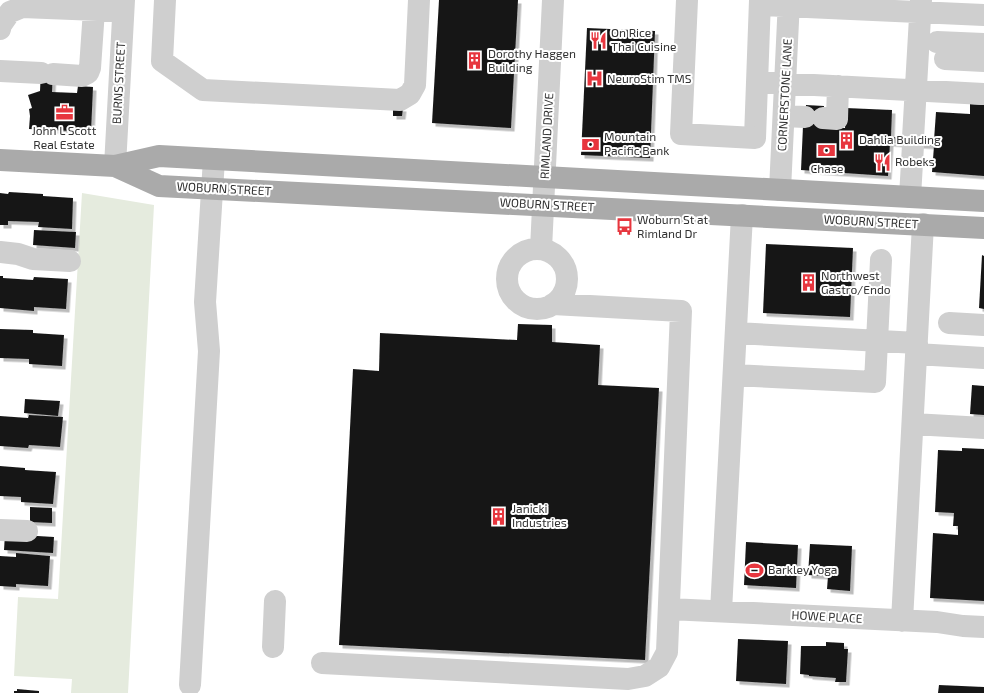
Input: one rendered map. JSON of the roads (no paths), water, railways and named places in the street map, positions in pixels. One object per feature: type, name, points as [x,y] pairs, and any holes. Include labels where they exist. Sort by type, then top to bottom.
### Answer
[{"type":"main road","name":"WOBURN STREET","points":[[0,160],[115,166],[159,156],[984,201]]},
{"type":"main road","name":"WOBURN STREET","points":[[115,166],[159,186],[984,228]]},
{"type":"street","points":[[165,0],[162,61],[202,90],[400,100],[410,94],[415,85],[419,0]]},
{"type":"street","name":"RIMLAND DRIVE","points":[[541,249],[553,0]]},
{"type":"street","points":[[687,0],[681,134],[755,138],[760,3],[921,6],[984,15]]},
{"type":"street","name":"CORNERSTONE LANE","points":[[780,190],[789,3]]},
{"type":"street","points":[[0,29],[10,12],[22,7],[94,10],[123,6]]},
{"type":"street","name":"BURNS STREET","points":[[115,166],[123,6]]},
{"type":"street","points":[[910,197],[916,90],[934,54],[921,6]]},
{"type":"street","points":[[0,71],[82,76],[88,73],[90,68],[94,10]]},
{"type":"street","points":[[934,54],[984,44]]},
{"type":"street","points":[[934,54],[984,61]]},
{"type":"street","points":[[757,82],[984,94]]},
{"type":"street","points":[[784,116],[836,119],[838,86]]},
{"type":"street","points":[[185,687],[209,351],[205,302],[214,159]]},
{"type":"street","points":[[721,611],[742,215]]},
{"type":"street","points":[[902,621],[923,224]]},
{"type":"street","points":[[532,249],[550,251],[558,256],[563,264],[567,272],[565,290],[560,298],[553,304],[545,308],[536,309],[527,307],[512,295],[508,286],[507,276],[510,266],[515,258],[523,252],[532,249]]},
{"type":"street","points":[[0,252],[18,254],[33,259],[70,261]]},
{"type":"street","points":[[734,375],[875,382],[881,260]]},
{"type":"street","points":[[322,664],[628,678],[645,676],[659,667],[667,652],[681,311],[553,304]]},
{"type":"street","points":[[949,323],[984,325]]},
{"type":"street","points":[[736,333],[876,341],[916,349],[984,358]]},
{"type":"street","points":[[912,424],[984,428]]},
{"type":"street","points":[[0,530],[27,531]]},
{"type":"street","points":[[272,647],[275,600]]},
{"type":"street","name":"HOWE PLACE","points":[[669,609],[937,622],[963,626],[984,627]]},
{"type":"place","name":"On Rice Thai Cuisine","points":[[598,40]]},
{"type":"place","name":"Dorothy Haggen Building","points":[[475,61]]},
{"type":"place","name":"NeuroStim TMS","points":[[594,79]]},
{"type":"place","name":"John L Scott Real Estate","points":[[64,112]]},
{"type":"place","name":"Dahlia Building","points":[[846,140]]},
{"type":"place","name":"Mountain Pacific Bank","points":[[591,144]]},
{"type":"place","name":"Chase","points":[[827,150]]},
{"type":"place","name":"Robeks","points":[[882,162]]},
{"type":"place","name":"Woburn St at Rimland Dr","points":[[624,227]]},
{"type":"place","name":"Northwest Gastro/Endo","points":[[808,283]]},
{"type":"place","name":"Janicki Industries","points":[[499,516]]},
{"type":"place","name":"Barkley Yoga","points":[[755,570]]}]
